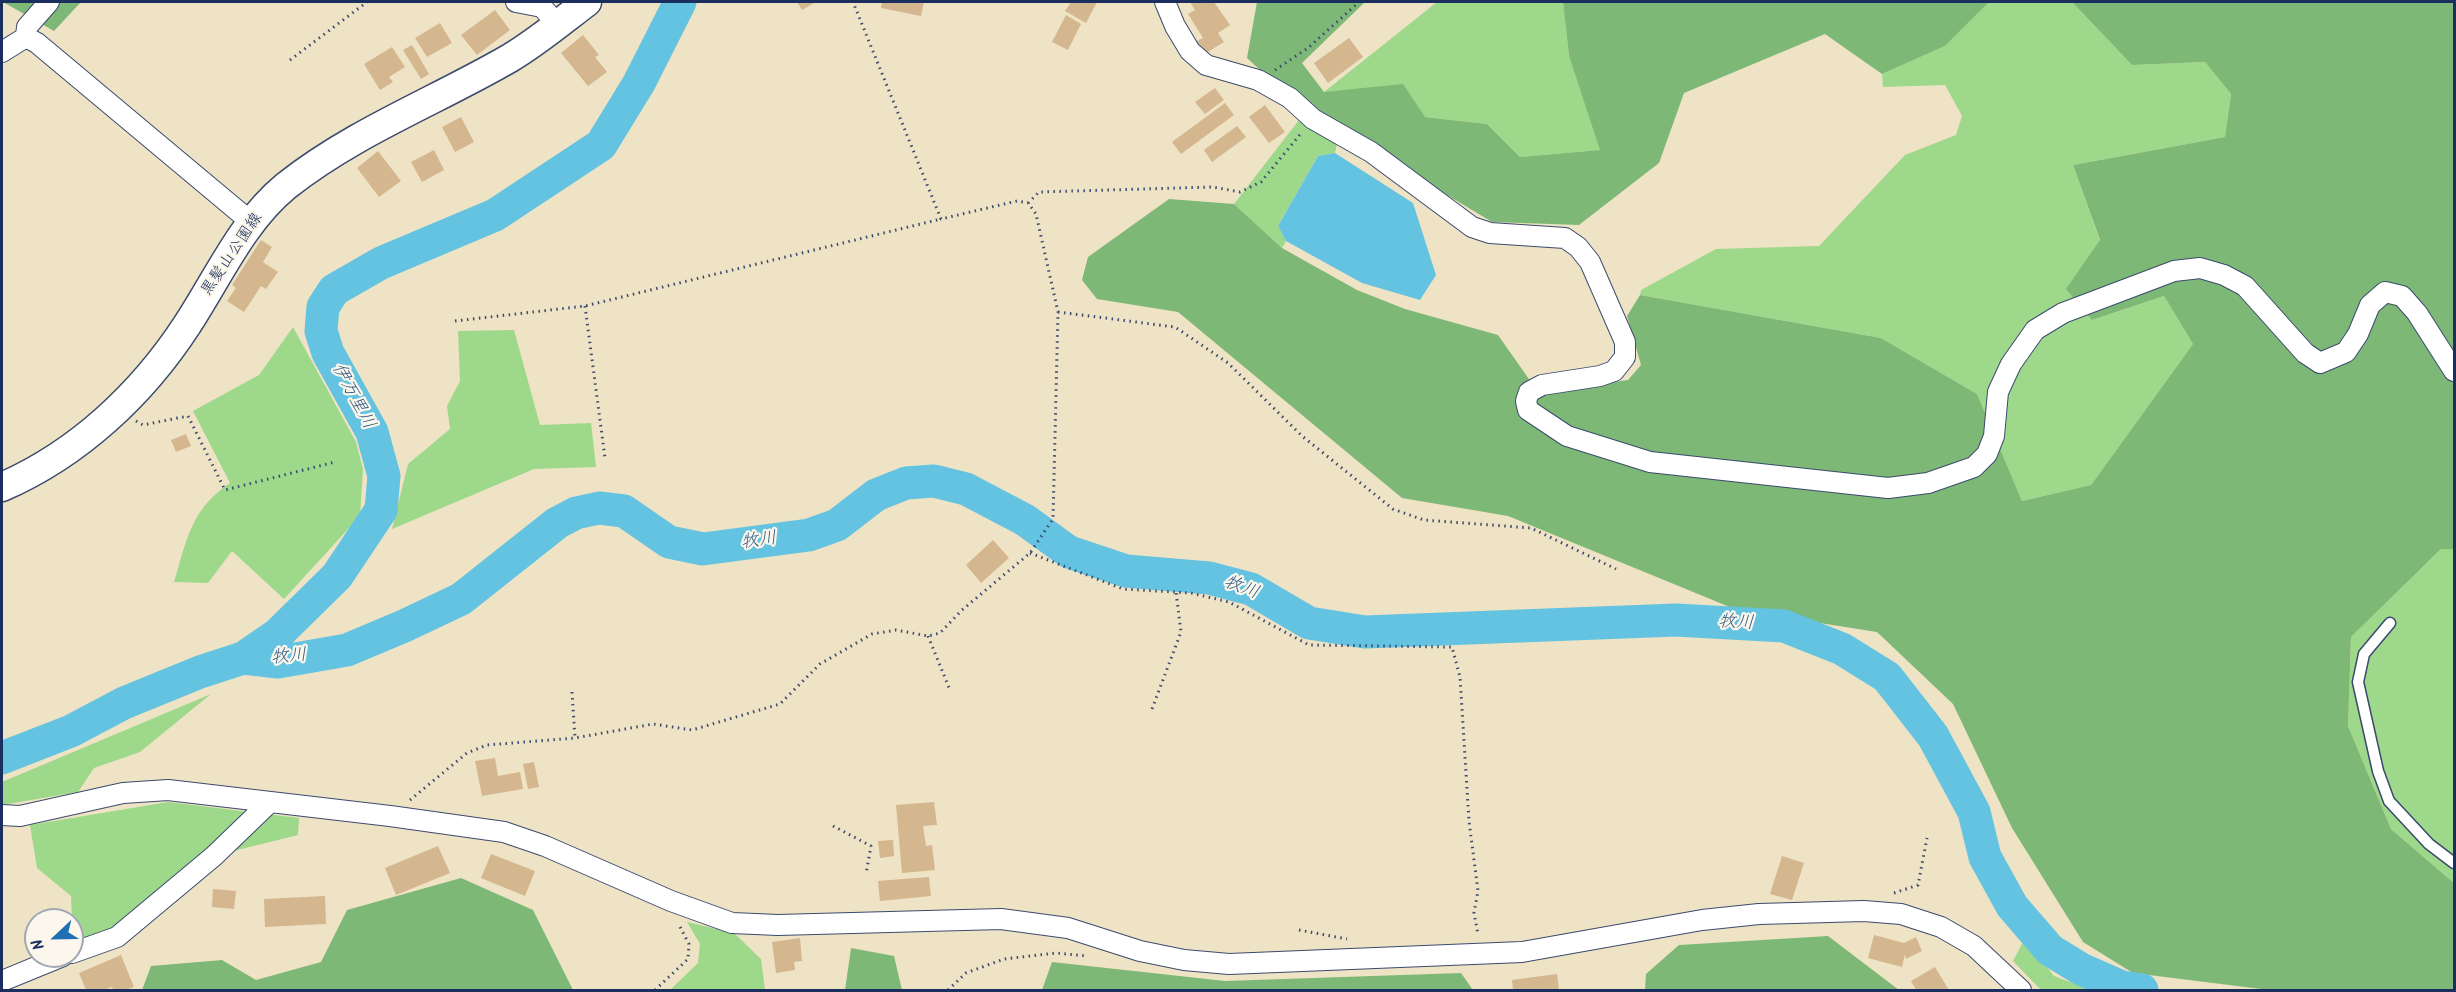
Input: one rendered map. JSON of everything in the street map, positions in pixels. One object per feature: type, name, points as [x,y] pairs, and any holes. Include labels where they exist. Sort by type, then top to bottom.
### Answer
[{"type":"main road","name":"黒髪山公園線","points":[[2,487],[71,448],[116,411],[156,368],[187,326],[251,222],[284,187],[328,154],[512,57],[587,2]]},
{"type":"street","points":[[26,37],[27,27],[49,2]]},
{"type":"street","points":[[516,2],[542,7],[558,25]]},
{"type":"street","points":[[1165,2],[1175,26],[1190,51],[1206,65],[1258,80],[1290,98],[1313,119],[1371,152],[1472,227],[1490,233],[1565,238],[1578,247],[1590,262],[1625,342],[1625,357],[1614,371],[1600,376],[1542,384],[1529,392],[1526,401],[1528,410],[1567,436],[1650,462],[1888,488],[1928,483],[1974,467],[1986,454],[1994,436],[1998,392],[2011,364],[2035,330],[2063,313],[2174,270],[2200,268],[2224,275],[2245,286],[2305,353],[2320,363],[2346,352],[2358,334],[2370,305],[2385,292],[2402,296],[2417,313],[2454,371]]},
{"type":"street","points":[[2,52],[26,37]]},
{"type":"street","points":[[26,37],[37,43],[251,222]]},
{"type":"street","points":[[2,815],[20,816],[123,793],[168,790],[390,816],[504,832],[545,846],[671,901],[732,923],[777,925],[1000,919],[1068,928],[1140,951],[1184,960],[1230,964],[1522,952],[1702,920],[1759,914],[1864,911],[1901,914],[1941,927],[1974,946],[2021,990]]},
{"type":"street","points":[[84,948],[117,937],[214,856],[269,803]]},
{"type":"street","points":[[2,981],[34,968]]},
{"type":"lane","points":[[2390,623],[2364,654],[2358,682],[2378,771],[2390,801],[2429,844],[2454,863]]},
{"type":"path","points":[[290,60],[367,2]]},
{"type":"path","points":[[854,2],[941,219]]},
{"type":"path","points":[[1258,80],[1308,48],[1359,2]]},
{"type":"path","points":[[1028,203],[1039,192],[1213,187],[1239,192],[1261,182],[1313,119]]},
{"type":"path","points":[[390,816],[467,753],[487,745],[575,738],[653,724],[692,730],[715,725],[780,704],[820,664],[872,634],[896,630],[928,636],[940,633],[962,610],[1030,553],[1053,519],[1058,312],[1036,214],[1028,203],[1017,201],[585,306],[455,321]]},
{"type":"path","points":[[585,306],[605,458]]},
{"type":"path","points":[[1058,312],[1175,327],[1228,363],[1302,436],[1394,509],[1424,520],[1531,528],[1616,568]]},
{"type":"path","points":[[116,411],[143,425],[188,416],[225,490],[335,462]]},
{"type":"path","points":[[1030,553],[1123,589],[1191,593],[1229,602],[1309,645],[1452,647],[1460,677],[1469,821],[1478,891],[1474,914],[1482,955]]},
{"type":"path","points":[[1152,710],[1181,632],[1176,592]]},
{"type":"path","points":[[928,636],[950,690]]},
{"type":"path","points":[[572,692],[575,738]]},
{"type":"path","points":[[833,826],[871,846],[866,874]]},
{"type":"path","points":[[1864,911],[1867,902],[1918,885],[1927,838]]},
{"type":"path","points":[[655,990],[688,959],[690,944],[678,922],[671,901]]},
{"type":"path","points":[[948,990],[966,973],[1004,959],[1056,953],[1088,956]]},
{"type":"green space","points":[[3,2],[81,2],[54,31]]},
{"type":"green space","points":[[1257,2],[1365,2],[1302,63],[1324,92],[1403,84],[1425,117],[1487,124],[1520,157],[1600,150],[1569,56],[1563,2],[1989,2],[1945,46],[1882,74],[1825,34],[1684,93],[1659,163],[1579,225],[1492,222],[1299,106],[1247,58]]},
{"type":"green space","points":[[1437,2],[1563,2],[1569,56],[1601,150],[1520,157],[1487,124],[1425,117],[1324,92]]},
{"type":"green space","points":[[1989,2],[2072,2],[2132,65],[2205,62],[2231,94],[2225,137],[2073,165],[2100,241],[2092,320],[2164,296],[2193,344],[2091,485],[2022,501],[1977,394],[1881,338],[1640,295],[1641,290],[1716,249],[1819,246],[1905,155],[1956,135],[1962,116],[1945,85],[1883,87],[1882,74],[1945,46]]},
{"type":"green space","points":[[2072,2],[2454,2],[2454,549],[2441,549],[2351,637],[2348,726],[2391,829],[2454,883],[2454,990],[2269,990],[2133,973],[2083,942],[2012,828],[1953,704],[1877,632],[1737,610],[1508,516],[1402,498],[1178,312],[1097,299],[1082,280],[1088,257],[1169,199],[1234,204],[1282,248],[1357,290],[1405,309],[1498,335],[1538,392],[1628,380],[1641,365],[1627,316],[1640,295],[1881,338],[1977,394],[2022,501],[2091,485],[2193,344],[2164,296],[2092,320],[2066,289],[2100,240],[2073,165],[2225,137],[2231,94],[2205,62],[2132,65]]},
{"type":"green space","points":[[1299,120],[1337,143],[1335,153],[1318,156],[1278,226],[1286,241],[1282,248],[1234,204]]},
{"type":"green space","points":[[293,327],[356,442],[363,469],[360,516],[284,599],[232,551],[208,583],[174,582],[187,539],[198,515],[217,493],[230,483],[193,411],[259,375]]},
{"type":"green space","points":[[514,330],[540,425],[591,423],[596,467],[534,469],[392,529],[408,464],[450,429],[447,406],[460,381],[458,331]]},
{"type":"green space","points":[[2441,549],[2454,549],[2454,883],[2391,829],[2348,726],[2351,637]]},
{"type":"green space","points":[[211,694],[140,752],[94,768],[78,792],[2,805],[2,782]]},
{"type":"green space","points":[[168,802],[299,818],[298,835],[201,859],[114,928],[84,938],[84,908],[72,908],[71,896],[37,868],[30,825]]},
{"type":"green space","points":[[461,878],[533,910],[573,990],[142,990],[151,966],[222,960],[256,980],[321,962],[347,910]]},
{"type":"green space","points":[[687,922],[734,933],[761,959],[765,990],[670,990],[698,963],[700,944]]},
{"type":"green space","points":[[1828,936],[1899,990],[1645,990],[1646,974],[1679,945]]},
{"type":"green space","points":[[2025,938],[2054,976],[2091,990],[2041,990],[2013,961]]},
{"type":"green space","points":[[851,948],[894,956],[902,990],[845,990]]},
{"type":"green space","points":[[1052,962],[1225,981],[1461,973],[1473,990],[1042,990]]},
{"type":"water","points":[[1335,153],[1413,203],[1436,275],[1420,300],[1362,283],[1286,241],[1278,226],[1318,156]]},
{"type":"building","points":[[797,2],[816,2],[802,10]]},
{"type":"building","points":[[882,2],[924,2],[921,16],[881,8]]},
{"type":"building","points":[[1071,2],[1097,2],[1086,23],[1065,11]]},
{"type":"building","points":[[1190,2],[1214,2],[1230,25],[1218,33],[1224,42],[1203,55],[1195,42],[1203,38],[1188,14],[1195,10]]},
{"type":"building","points":[[495,10],[510,30],[477,55],[461,35]]},
{"type":"building","points":[[1066,15],[1081,24],[1068,50],[1052,42]]},
{"type":"building","points":[[440,23],[452,43],[427,57],[415,38]]},
{"type":"building","points":[[583,35],[599,55],[595,57],[607,72],[588,86],[561,53]]},
{"type":"building","points":[[1349,38],[1363,57],[1328,83],[1314,63]]},
{"type":"building","points":[[412,45],[429,74],[421,79],[403,50]]},
{"type":"building","points":[[392,47],[405,67],[389,77],[393,82],[380,90],[364,64]]},
{"type":"building","points":[[1215,88],[1224,100],[1205,114],[1195,102]]},
{"type":"building","points":[[1225,103],[1234,115],[1181,154],[1172,142]]},
{"type":"building","points":[[1265,105],[1285,132],[1269,143],[1249,117]]},
{"type":"building","points":[[461,117],[474,142],[455,152],[442,127]]},
{"type":"building","points":[[1237,126],[1246,137],[1212,162],[1204,150]]},
{"type":"building","points":[[434,150],[444,170],[422,182],[411,162]]},
{"type":"building","points":[[378,151],[401,181],[379,197],[357,168]]},
{"type":"building","points":[[261,240],[272,247],[263,262],[278,272],[266,289],[261,286],[244,312],[227,301],[236,288],[232,285]]},
{"type":"building","points":[[186,434],[191,446],[176,452],[171,440]]},
{"type":"building","points":[[993,540],[1009,558],[981,583],[966,565]]},
{"type":"building","points":[[495,758],[498,776],[520,772],[523,789],[482,796],[475,761]]},
{"type":"building","points":[[534,762],[539,787],[528,789],[523,764]]},
{"type":"building","points":[[934,802],[937,825],[923,826],[926,846],[932,845],[935,870],[902,873],[896,805]]},
{"type":"building","points":[[893,840],[894,856],[880,858],[878,841]]},
{"type":"building","points":[[438,846],[450,873],[396,895],[385,868]]},
{"type":"building","points":[[491,854],[535,871],[525,896],[481,878]]},
{"type":"building","points":[[1782,856],[1804,863],[1792,900],[1770,894]]},
{"type":"building","points":[[929,877],[931,896],[880,901],[878,881]]},
{"type":"building","points":[[213,889],[236,891],[234,909],[212,907]]},
{"type":"building","points":[[325,896],[326,924],[265,927],[264,899]]},
{"type":"building","points":[[1874,935],[1904,943],[1916,937],[1922,951],[1906,959],[1905,954],[1902,967],[1868,958]]},
{"type":"building","points":[[800,938],[802,961],[794,962],[795,970],[776,973],[772,942]]},
{"type":"building","points":[[121,955],[134,987],[125,990],[113,990],[112,987],[103,990],[86,990],[79,973]]},
{"type":"building","points":[[1935,967],[1949,990],[1916,990],[1911,981]]},
{"type":"building","points":[[1557,974],[1559,990],[1513,990],[1512,980]]},
{"type":"waterway","name":"伊万里川","points":[[2,758],[71,731],[124,703],[200,672],[243,658],[278,634],[337,576],[381,510],[384,476],[372,432],[328,353],[321,331],[323,307],[334,290],[381,263],[495,215],[601,145],[639,83],[680,2]]},
{"type":"waterway","name":"牧川","points":[[243,658],[278,662],[347,650],[404,626],[461,599],[557,523],[576,513],[599,508],[624,511],[669,542],[703,549],[809,535],[837,525],[876,495],[906,483],[934,481],[966,489],[1025,520],[1069,552],[1126,571],[1209,578],[1251,589],[1309,623],[1365,632],[1676,620],[1784,626],[1842,649],[1887,677],[1933,736],[1974,812],[1985,857],[2012,906],[2050,950],[2081,969],[2122,987],[2142,990]]}]
